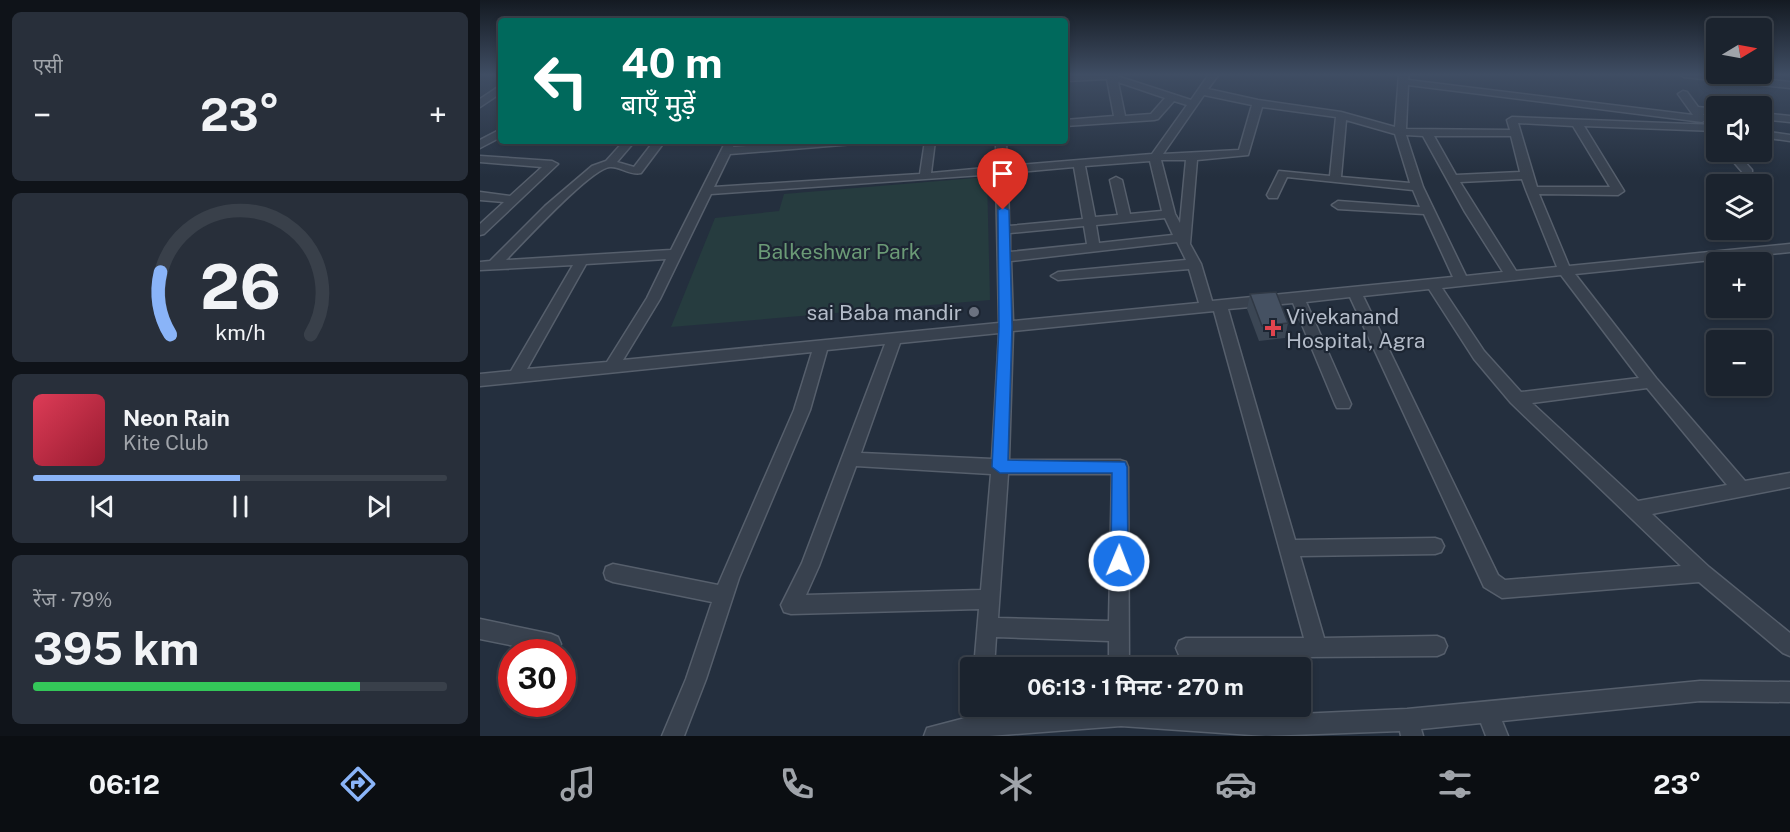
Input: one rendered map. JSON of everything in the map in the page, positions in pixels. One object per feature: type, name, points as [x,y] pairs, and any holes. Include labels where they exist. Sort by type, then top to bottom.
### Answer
[{"type":"street","points":[[1117,108],[1120,119]]},
{"type":"street","points":[[1068,123],[1154,117],[1162,108]]},
{"type":"street","points":[[1190,108],[1155,157],[1169,214],[1214,307],[1289,548],[1317,648]]},
{"type":"street","points":[[705,191],[925,177],[1155,157],[1244,153],[1257,108]]},
{"type":"street","points":[[1295,108],[1341,115],[1400,132],[1516,133]]},
{"type":"street","points":[[1402,108],[1400,132],[1417,186],[1461,282]]},
{"type":"street","points":[[1605,108],[1706,124]]},
{"type":"street","points":[[1695,108],[1706,122]]},
{"type":"street","points":[[1336,180],[1341,115]]},
{"type":"street","points":[[1772,117],[1790,119]]},
{"type":"street","points":[[1706,124],[1512,120],[1526,175],[1565,271],[1652,382],[1741,489]]},
{"type":"street","points":[[1532,190],[1618,191],[1577,123]]},
{"type":"street","points":[[480,145],[498,134]]},
{"type":"street","points":[[1428,134],[1452,179],[1513,277]]},
{"type":"street","points":[[1772,136],[1790,138]]},
{"type":"street","points":[[486,266],[596,168],[610,163],[627,144]]},
{"type":"street","points":[[610,163],[637,171],[658,144]]},
{"type":"street","points":[[613,364],[653,299],[728,146],[782,144]]},
{"type":"street","points":[[925,177],[930,144]]},
{"type":"street","points":[[985,657],[1000,467],[1006,327],[1002,144]]},
{"type":"street","points":[[1183,241],[1192,157]]},
{"type":"street","points":[[480,159],[552,164],[480,231]]},
{"type":"street","points":[[1739,162],[1748,172]]},
{"type":"street","points":[[1078,164],[1094,248]]},
{"type":"street","points":[[1273,195],[1283,172],[1336,180],[1417,186]]},
{"type":"street","points":[[1452,179],[1526,175]]},
{"type":"street","points":[[1116,180],[1125,219]]},
{"type":"street","points":[[480,196],[513,200]]},
{"type":"street","points":[[1338,205],[1428,211]]},
{"type":"street","points":[[1004,230],[1169,214]]},
{"type":"street","points":[[1004,257],[1183,241]]},
{"type":"street","points":[[480,380],[613,364],[1298,299],[1790,248]]},
{"type":"street","points":[[486,266],[674,254]]},
{"type":"street","points":[[516,376],[582,260]]},
{"type":"street","points":[[1058,276],[1194,264]]},
{"type":"street","points":[[1433,285],[1479,355],[1518,399],[1702,573],[1790,646]]},
{"type":"street","points":[[1355,293],[1491,581],[1497,586],[1502,590],[1702,573]]},
{"type":"street","points":[[1298,299],[1343,404]]},
{"type":"street","points":[[895,338],[810,566],[791,605],[991,599]]},
{"type":"street","points":[[673,736],[762,500],[802,410],[821,345]]},
{"type":"street","points":[[1518,399],[1652,382]]},
{"type":"street","points":[[850,459],[1000,467],[1120,467],[1119,657]]},
{"type":"street","points":[[1634,510],[1790,480]]},
{"type":"street","points":[[1289,548],[1436,546]]},
{"type":"street","points":[[613,573],[725,595]]},
{"type":"street","points":[[987,627],[1118,631]]},
{"type":"street","points":[[480,629],[527,639]]},
{"type":"street","points":[[1186,648],[1437,646]]},
{"type":"street","points":[[1168,717],[1278,731],[1409,728],[1487,712],[1700,691],[1790,692]]},
{"type":"street","points":[[1487,712],[1497,736]]},
{"type":"street","points":[[934,736],[978,717]]},
{"type":"green space","name":"Balkeshwar Park","points":[[987,177],[990,300],[671,327],[715,218],[779,211],[784,194]]},
{"type":"building","points":[[1276,292],[1288,323],[1262,326],[1250,294]]},
{"type":"place","name":"sai Baba mandir","points":[[974,312]]},
{"type":"place","name":"Vivekanand Hospital, Agra","points":[[1273,328]]},
{"type":"route","points":[[1003,210],[1006,327],[1000,467],[1120,467],[1119,561]]}]
